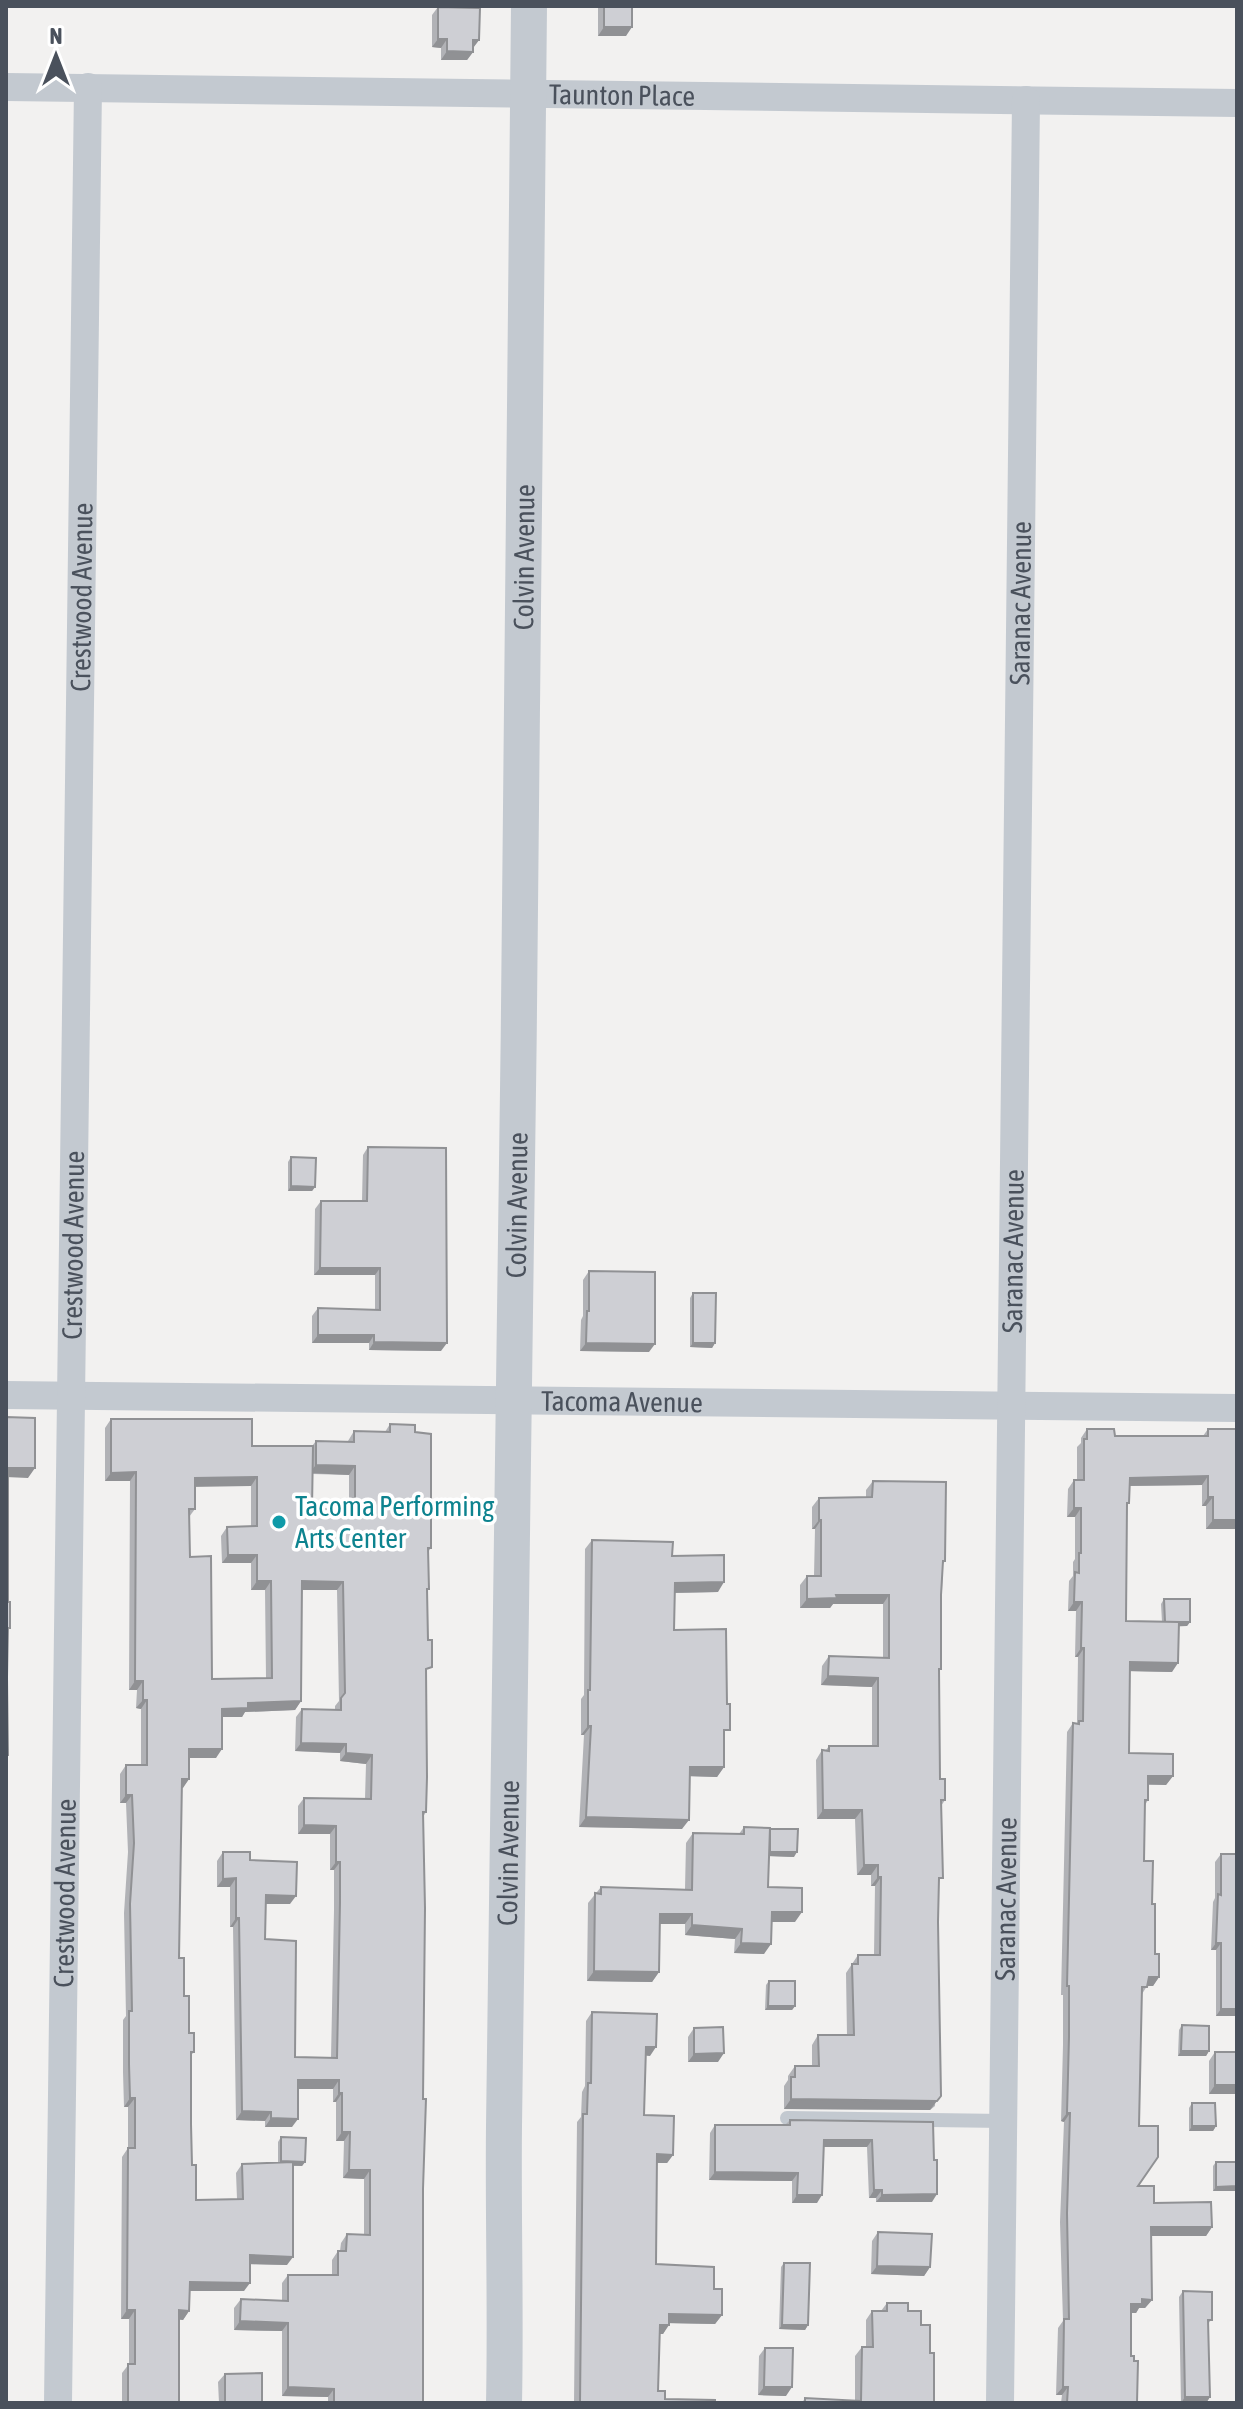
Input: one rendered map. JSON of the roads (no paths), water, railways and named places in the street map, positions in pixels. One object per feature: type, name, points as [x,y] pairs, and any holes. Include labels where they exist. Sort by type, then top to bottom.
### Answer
[{"type":"street","name":"Colvin Avenue","points":[[504,2403],[504,2164],[529,6]]},
{"type":"street","name":"Taunton Place","points":[[6,87],[1237,103]]},
{"type":"street","name":"Crestwood Avenue","points":[[58,2403],[88,87]]},
{"type":"street","name":"Saranac Avenue","points":[[1000,2403],[1026,100]]},
{"type":"street","name":"Tacoma Avenue","points":[[6,1395],[1237,1408]]},
{"type":"lane","points":[[787,2118],[1004,2121]]},
{"type":"place","name":"Tacoma Performing Arts Center","points":[[279,1522]]}]
